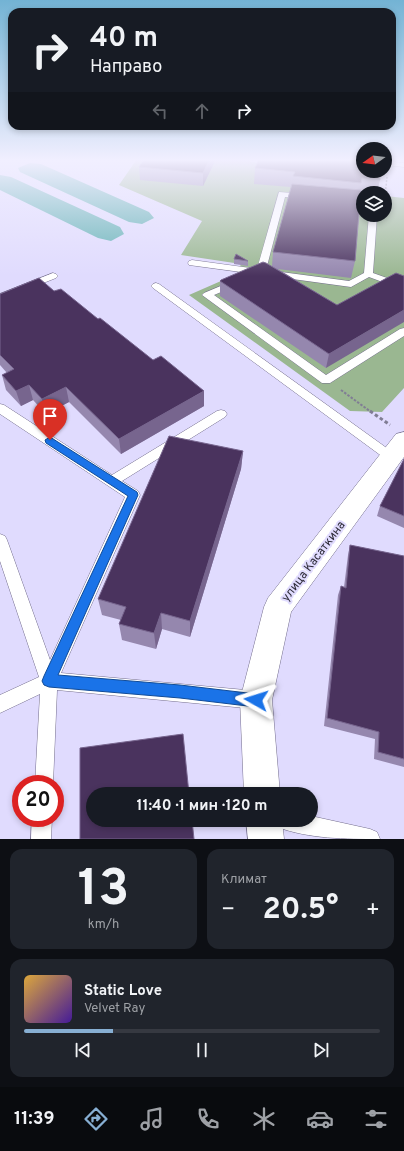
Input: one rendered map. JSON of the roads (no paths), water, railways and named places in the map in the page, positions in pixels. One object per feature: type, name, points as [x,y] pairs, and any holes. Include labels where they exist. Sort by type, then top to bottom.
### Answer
[{"type":"street","name":"улица Касаткина","points":[[262,787],[256,700],[278,607],[396,441]]},
{"type":"street","points":[[265,827],[266,839]]},
{"type":"lane","points":[[261,272],[281,198]]},
{"type":"lane","points":[[368,274],[372,222]]},
{"type":"lane","points":[[192,263],[351,284],[368,274]]},
{"type":"lane","points":[[261,272],[207,295],[326,380],[404,331]]},
{"type":"lane","points":[[368,274],[404,287]]},
{"type":"lane","points":[[0,297],[52,276]]},
{"type":"lane","points":[[156,286],[396,441]]},
{"type":"lane","points":[[0,408],[133,495],[49,681],[44,775]]},
{"type":"lane","points":[[112,481],[221,414]]},
{"type":"lane","points":[[0,540],[49,681]]},
{"type":"lane","points":[[0,704],[49,681],[256,700]]},
{"type":"lane","points":[[42,827],[42,839]]},
{"type":"lane","points":[[316,827],[370,839]]}]
